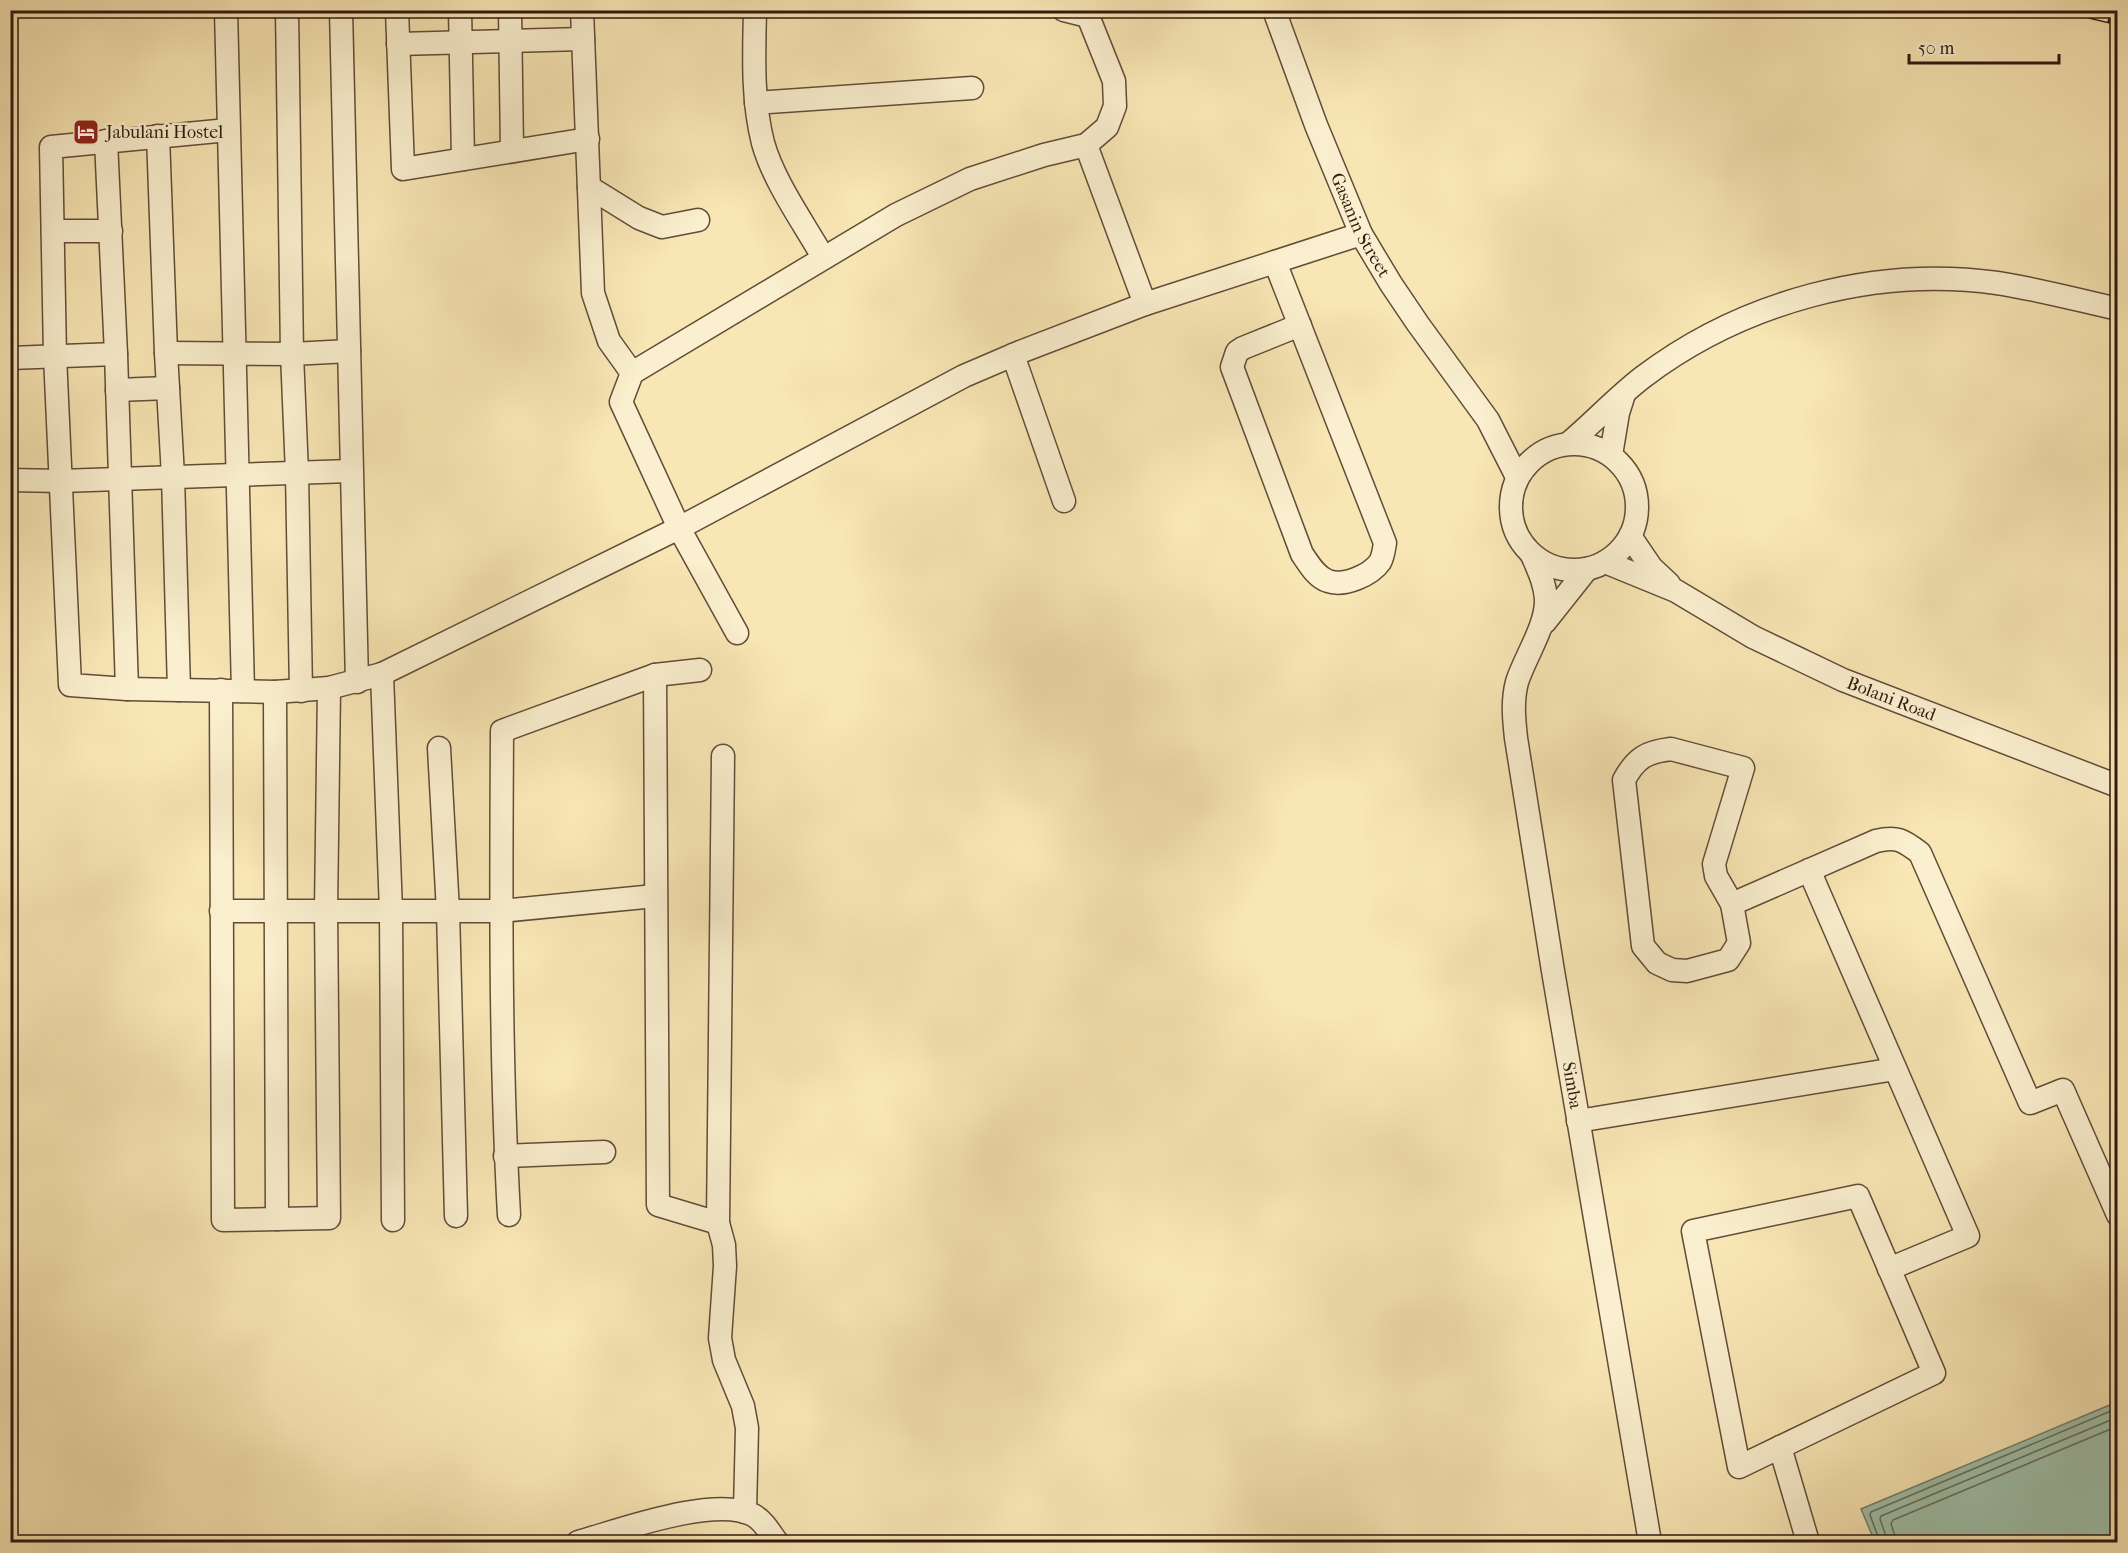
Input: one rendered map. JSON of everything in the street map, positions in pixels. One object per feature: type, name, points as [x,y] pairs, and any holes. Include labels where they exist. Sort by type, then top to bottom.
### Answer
[{"type":"street","points":[[226,10],[237,474],[232,690],[221,911],[223,1220],[329,1218],[326,910],[329,688]]},
{"type":"street","points":[[287,10],[292,354],[297,473],[301,691]]},
{"type":"street","points":[[341,10],[350,471],[357,682]]},
{"type":"street","points":[[397,10],[403,170],[588,139]]},
{"type":"street","points":[[460,10],[463,159]]},
{"type":"street","points":[[510,10],[512,151]]},
{"type":"street","points":[[582,10],[593,293],[609,341],[632,373]]},
{"type":"street","points":[[755,10],[756,103],[764,145],[780,182],[823,257]]},
{"type":"street","points":[[737,633],[679,528],[621,402],[632,373],[896,215],[970,180],[1044,155],[1086,145],[1107,127],[1115,106],[1114,81],[1088,16],[1064,10]]},
{"type":"street","name":"Gasanin Street","points":[[1274,10],[1320,135],[1361,234],[1418,324],[1488,420],[1517,477]]},
{"type":"street","points":[[398,44],[583,39]]},
{"type":"street","points":[[756,103],[972,88]]},
{"type":"street","points":[[228,130],[51,147],[55,356],[70,685],[127,690],[275,692],[329,688],[382,675],[679,528],[964,376],[1145,304],[1361,234]]},
{"type":"street","points":[[158,136],[173,476],[179,690]]},
{"type":"street","points":[[106,141],[116,354],[127,690]]},
{"type":"street","points":[[1086,145],[1145,304]]},
{"type":"street","points":[[589,187],[639,218],[662,227],[698,220]]},
{"type":"street","points":[[53,231],[111,231]]},
{"type":"street","points":[[1275,262],[1300,325],[1385,543],[1381,560],[1372,571],[1343,581],[1330,582],[1321,577],[1302,554],[1232,367],[1237,352],[1243,348],[1300,325]]},
{"type":"street","points":[[1569,444],[1643,377],[1683,350],[1722,328],[1782,304],[1810,296],[1854,286],[1949,279],[2041,292],[2118,309]]},
{"type":"street","points":[[166,353],[292,354],[349,351]]},
{"type":"street","points":[[10,358],[116,354]]},
{"type":"street","points":[[1013,355],[1064,501]]},
{"type":"street","points":[[117,390],[168,388]]},
{"type":"street","points":[[1611,456],[1618,414],[1625,393]]},
{"type":"street","name":"Gasanin Street","points":[[1488,420],[1507,437],[1523,445],[1544,450]]},
{"type":"street","points":[[1569,444],[1594,447],[1611,456],[1624,468],[1634,489],[1637,513],[1630,536],[1620,550],[1596,565],[1568,590],[1539,630],[1546,601],[1544,582],[1532,555],[1520,540],[1511,515],[1511,496],[1517,477],[1529,462],[1544,450],[1569,444]]},
{"type":"street","points":[[10,480],[61,481],[350,471]]},
{"type":"street","name":"Bolani Road","points":[[1630,536],[1651,567],[1676,591]]},
{"type":"street","points":[[1532,555],[1555,568],[1568,570],[1596,565]]},
{"type":"street","name":"Bolani Road","points":[[1596,565],[1676,591],[1753,637],[1843,680],[2118,786]]},
{"type":"street","name":"Simba","points":[[1539,630],[1517,684],[1515,738],[1650,1542]]},
{"type":"street","points":[[509,1215],[501,911],[502,731],[655,675],[700,670]]},
{"type":"street","points":[[382,675],[391,911],[393,1220]]},
{"type":"street","points":[[655,675],[658,1205],[718,1223]]},
{"type":"street","points":[[275,692],[277,1219]]},
{"type":"street","points":[[438,748],[448,911],[456,1216]]},
{"type":"street","points":[[1671,749],[1743,768],[1714,864],[1716,876],[1732,904],[1739,944],[1728,960],[1687,971],[1672,970],[1657,963],[1644,946],[1624,780],[1633,765],[1652,751],[1671,749]]},
{"type":"street","points":[[723,756],[718,1223],[724,1245],[725,1266],[720,1338],[724,1360],[743,1406],[747,1428],[745,1512]]},
{"type":"street","points":[[1732,904],[1876,841],[1891,837],[1906,841],[1920,853],[2030,1103],[2063,1090],[2118,1215]]},
{"type":"street","points":[[1809,870],[1968,1236],[1889,1269]]},
{"type":"street","points":[[221,911],[501,911],[655,896]]},
{"type":"street","points":[[1578,1121],[1895,1069]]},
{"type":"street","points":[[506,1156],[604,1152]]},
{"type":"street","points":[[1858,1196],[1889,1269],[1934,1373],[1738,1467],[1693,1231],[1858,1196]]},
{"type":"street","points":[[1780,1447],[1808,1542]]},
{"type":"street","points":[[578,1542],[713,1508],[745,1512],[759,1520],[777,1542]]},
{"type":"water","points":[[2117,1402],[2117,1542],[1875,1542],[1861,1509]]},
{"type":"railway","points":[[2067,10],[2118,22]]},
{"type":"place","name":"Jabulani Hostel","points":[[86,132]]}]
